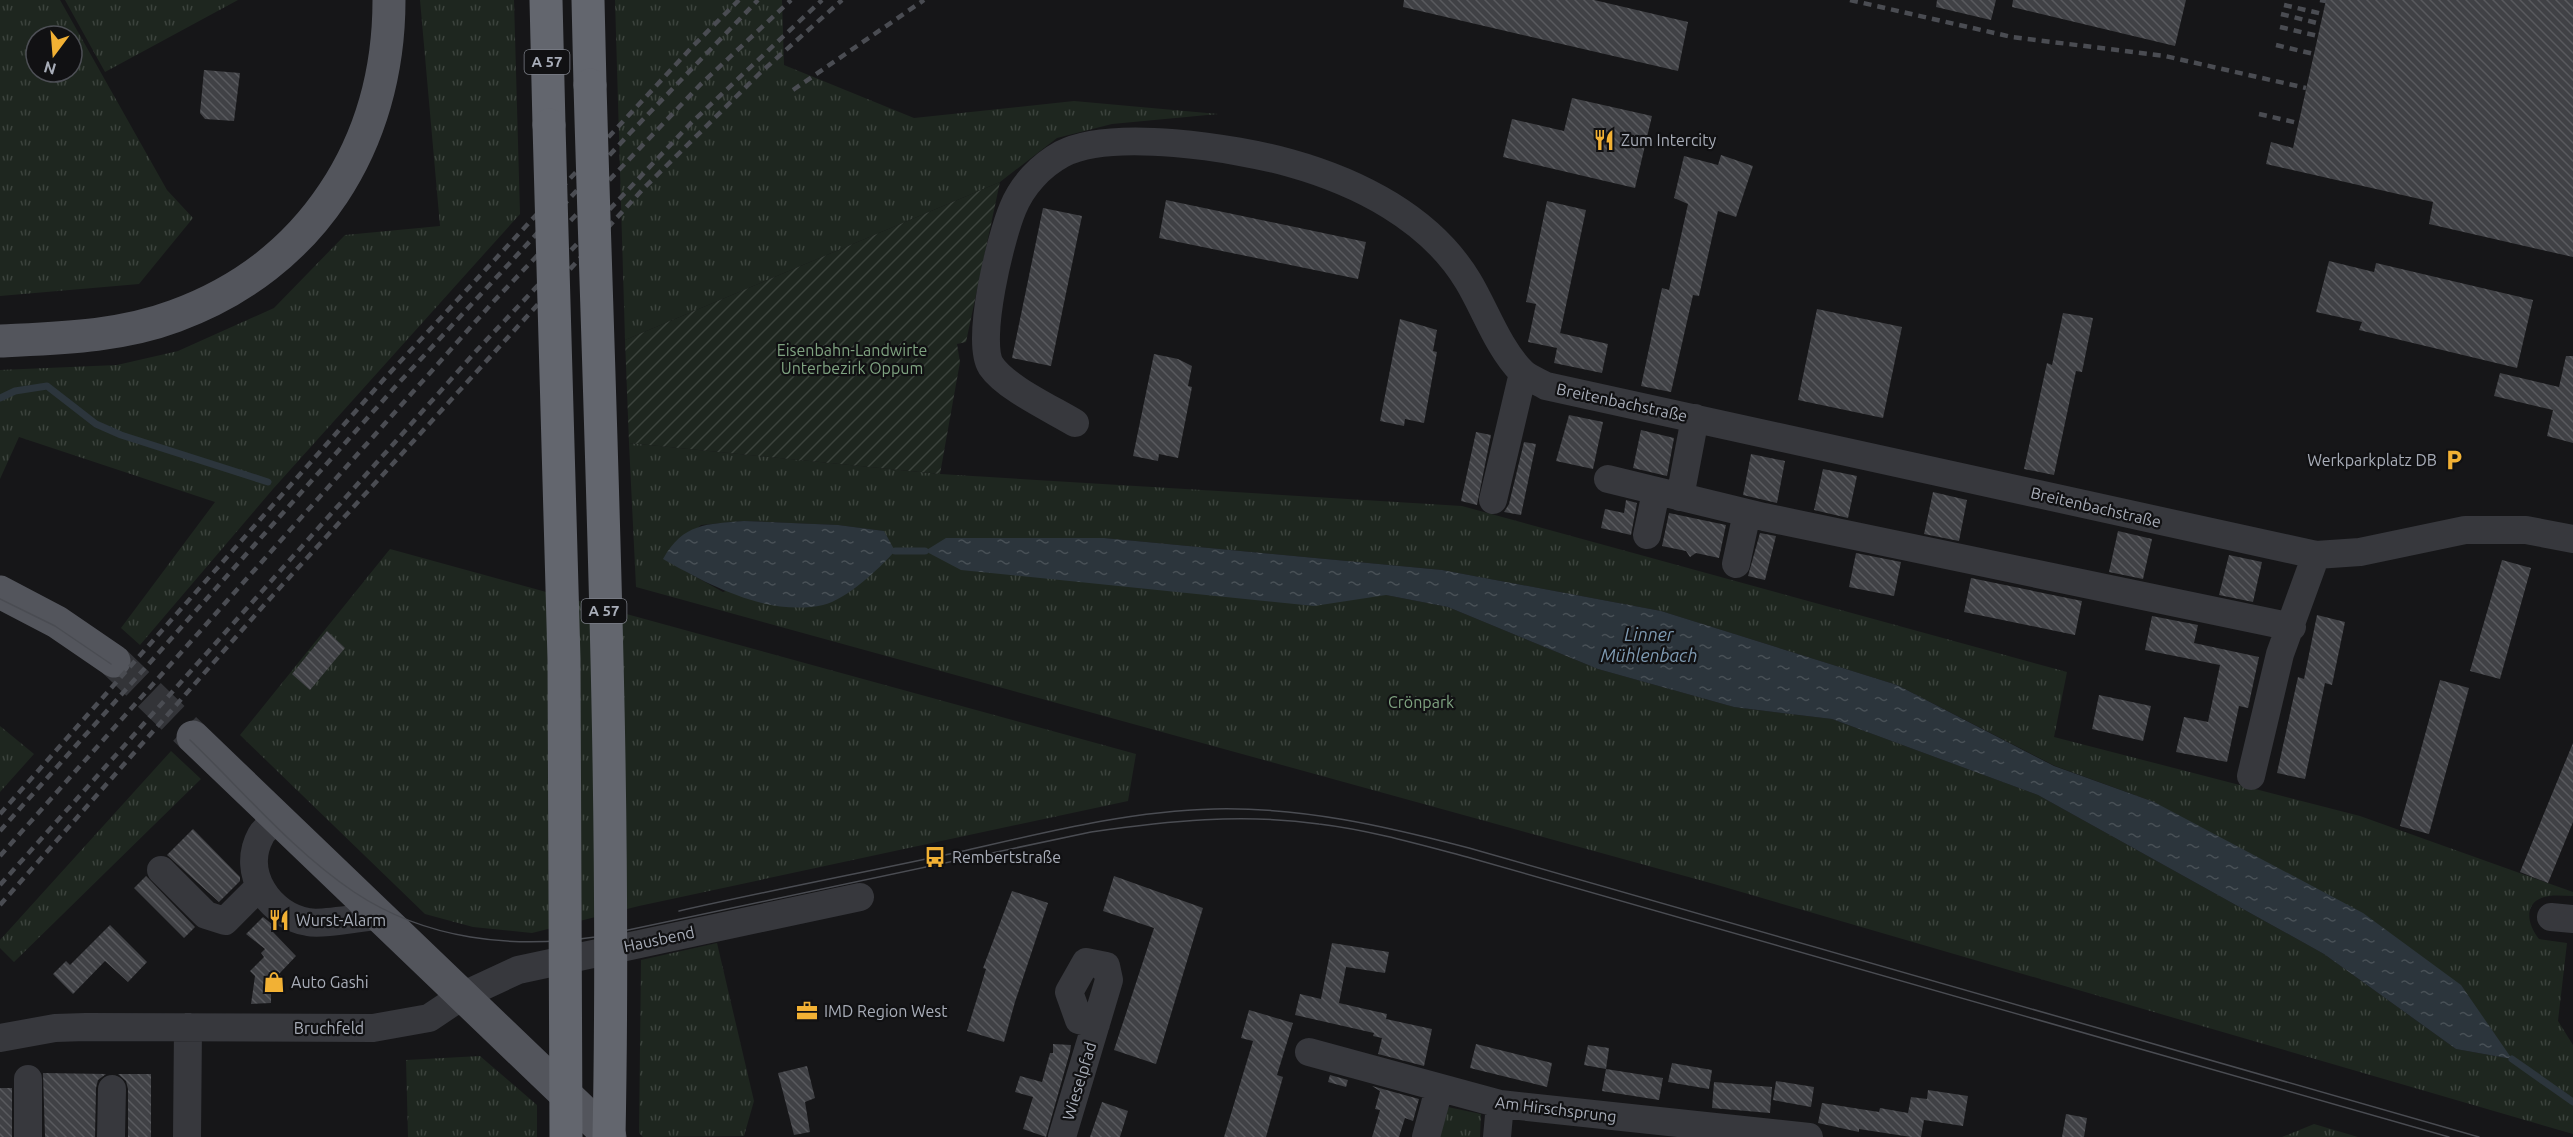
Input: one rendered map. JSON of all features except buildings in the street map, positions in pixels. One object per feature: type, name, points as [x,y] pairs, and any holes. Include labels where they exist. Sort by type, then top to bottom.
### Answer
[{"type":"highway","name":"A 57","points":[[546,0],[564,659],[566,1137]]},
{"type":"highway","name":"A 57","points":[[588,0],[606,668],[612,998],[610,1137]]},
{"type":"main road","points":[[0,341],[61,338],[114,332],[174,316],[213,300],[250,277],[287,248],[318,215],[348,171],[366,135],[380,93],[389,29],[389,0]]},
{"type":"main road","points":[[0,592],[51,619],[114,661]]},
{"type":"main road","points":[[0,599],[51,619]]},
{"type":"main road","points":[[193,737],[610,1137]]},
{"type":"street","name":"Breitenbachstraße","points":[[1075,423],[1004,379],[991,365],[985,346],[985,328],[1002,241],[1013,206],[1032,176],[1063,154],[1102,143],[1140,141],[1214,149],[1288,163],[1339,179],[1391,205],[1430,235],[1466,278],[1501,341],[1523,373],[1546,386],[2316,555],[2360,552],[2465,530],[2526,530],[2573,539]]},
{"type":"street","points":[[1493,500],[1523,373]]},
{"type":"street","points":[[1647,535],[1668,495],[1695,418]]},
{"type":"street","points":[[1608,478],[1746,513],[2292,627]]},
{"type":"street","points":[[1736,564],[1746,513]]},
{"type":"street","points":[[2251,776],[2280,654],[2292,627],[2316,555]]},
{"type":"street","points":[[278,819],[261,834],[254,862],[258,888],[290,918],[312,923],[378,916]]},
{"type":"street","points":[[161,870],[206,915],[225,921],[258,888]]},
{"type":"street","name":"Hausbend","points":[[462,996],[518,970],[765,924],[860,897]]},
{"type":"street","name":"Bruchfeld","points":[[0,1038],[55,1028],[373,1028],[429,1018],[462,996]]},
{"type":"street","name":"Wieselpfad","points":[[1062,1137],[1096,1024]]},
{"type":"street","points":[[188,1027],[188,1137]]},
{"type":"street","name":"Am Hirschsprung","points":[[1309,1052],[1500,1104],[1781,1136],[1809,1137]]},
{"type":"street","points":[[28,1079],[28,1137]]},
{"type":"street","points":[[111,1089],[111,1137]]},
{"type":"street","points":[[1426,1137],[1439,1089]]},
{"type":"street","points":[[1497,1137],[1500,1104]]},
{"type":"green space","points":[[0,0],[60,0],[74,24],[24,24],[24,84],[84,84],[84,43],[167,190],[193,218],[139,284],[0,296]]},
{"type":"green space","points":[[65,0],[238,0],[105,72],[84,34],[84,24],[78,24]]},
{"type":"green space","points":[[420,0],[514,0],[520,214],[273,489],[140,645],[121,628],[215,502],[19,437],[0,479],[0,370],[117,365],[178,351],[274,308],[345,235],[440,226]]},
{"type":"green space","points":[[615,0],[782,0],[784,65],[914,118],[1074,101],[1218,114],[1112,124],[1057,138],[1000,182],[625,340]]},
{"type":"green space","name":"Eisenbahn-Landwirte Unterbezirk Oppum","points":[[1000,182],[966,342],[957,344],[960,362],[940,474],[629,443],[625,340]]},
{"type":"green space","name":"Crönpark","points":[[629,443],[940,474],[1462,506],[2067,672],[2054,737],[2360,816],[2573,892],[2573,896],[2541,898],[2531,907],[2529,913],[2531,926],[2539,939],[2567,943],[2558,1021],[2573,1045],[2573,1134],[1714,884],[636,587]],"holes":[[[744,521],[838,525],[884,531],[723,592],[664,559],[701,525]],[[946,538],[1104,538],[1442,570],[1661,611],[1897,685],[2055,766],[2154,802],[2512,1059],[2456,1049],[2324,954],[2038,795],[1832,719],[1734,707],[1598,669],[1448,607],[1386,595]]]},
{"type":"green space","points":[[390,549],[1136,754],[1128,801],[639,906],[532,933],[473,927],[425,914],[240,735]]},
{"type":"green space","points":[[0,726],[34,754],[0,792]]},
{"type":"green space","points":[[171,751],[201,779],[14,962],[0,948],[0,940]]},
{"type":"green space","points":[[717,943],[754,1101],[744,1136],[643,1137],[639,1133],[641,960]]},
{"type":"green space","points":[[480,1056],[537,1105],[537,1137],[408,1137],[406,1060]]},
{"type":"green space","points":[[1443,1106],[1481,1114],[1480,1137],[1434,1137]]},
{"type":"green space","points":[[2314,1124],[2358,1137],[2282,1137]]},
{"type":"water","points":[[744,521],[838,525],[884,531],[895,551],[872,574],[842,597],[823,605],[802,608],[760,603],[740,596],[700,579],[663,559],[679,538],[688,532],[707,525]]},
{"type":"water","name":"Linner Mühlenbach","points":[[946,538],[1104,538],[1442,570],[1661,611],[1897,685],[2054,766],[2154,802],[2363,913],[2461,985],[2512,1059],[2456,1049],[2324,954],[2038,795],[1832,719],[1734,707],[1598,669],[1448,607],[1386,595],[1314,606],[961,570],[925,551]]},
{"type":"waterway","points":[[0,398],[15,391],[47,386],[96,424],[121,435],[268,482]]},
{"type":"waterway","name":"Linner Mühlenbach","points":[[895,551],[925,551]]},
{"type":"waterway","name":"Linner Mühlenbach","points":[[2512,1059],[2573,1102]]},
{"type":"tunnel","points":[[114,661],[193,737]]},
{"type":"tram line","points":[[0,599],[55,626],[111,664]]},
{"type":"tram line","points":[[190,740],[289,839],[354,892],[410,921],[470,937],[532,942],[595,937],[1091,832],[1205,820],[1290,821],[1338,827],[1412,842],[2449,1137]]},
{"type":"tram line","points":[[679,911],[1118,818],[1214,809],[1247,809],[1311,815],[1375,825],[1469,848],[2479,1137]]},
{"type":"railway","points":[[0,814],[385,378],[693,46],[739,0]]},
{"type":"railway","points":[[0,831],[395,387],[630,133],[758,0]]},
{"type":"railway","points":[[0,856],[493,302],[701,84],[791,0]]},
{"type":"railway","points":[[0,885],[478,349],[691,123],[822,0]]},
{"type":"railway","points":[[0,905],[266,603],[643,189],[760,73],[842,0]]},
{"type":"railway","points":[[793,90],[924,0]]},
{"type":"railway","points":[[1850,0],[2012,37],[2165,56],[2306,88]]},
{"type":"railway","points":[[2320,0],[2326,1]]},
{"type":"railway","points":[[2284,5],[2323,14]]},
{"type":"railway","points":[[2281,14],[2321,24]]},
{"type":"railway","points":[[2280,27],[2318,36]]},
{"type":"railway","points":[[2276,45],[2314,54]]},
{"type":"railway","points":[[2259,114],[2298,123]]},
{"type":"place","name":"Zum Intercity","points":[[1604,140]]},
{"type":"place","name":"Werkparkplatz DB","points":[[2454,460]]},
{"type":"place","name":"Rembertstraße","points":[[935,857]]},
{"type":"place","name":"Wurst-Alarm","points":[[279,920]]},
{"type":"place","name":"Auto Gashi","points":[[274,982]]},
{"type":"place","name":"IMD Region West","points":[[807,1011]]}]
